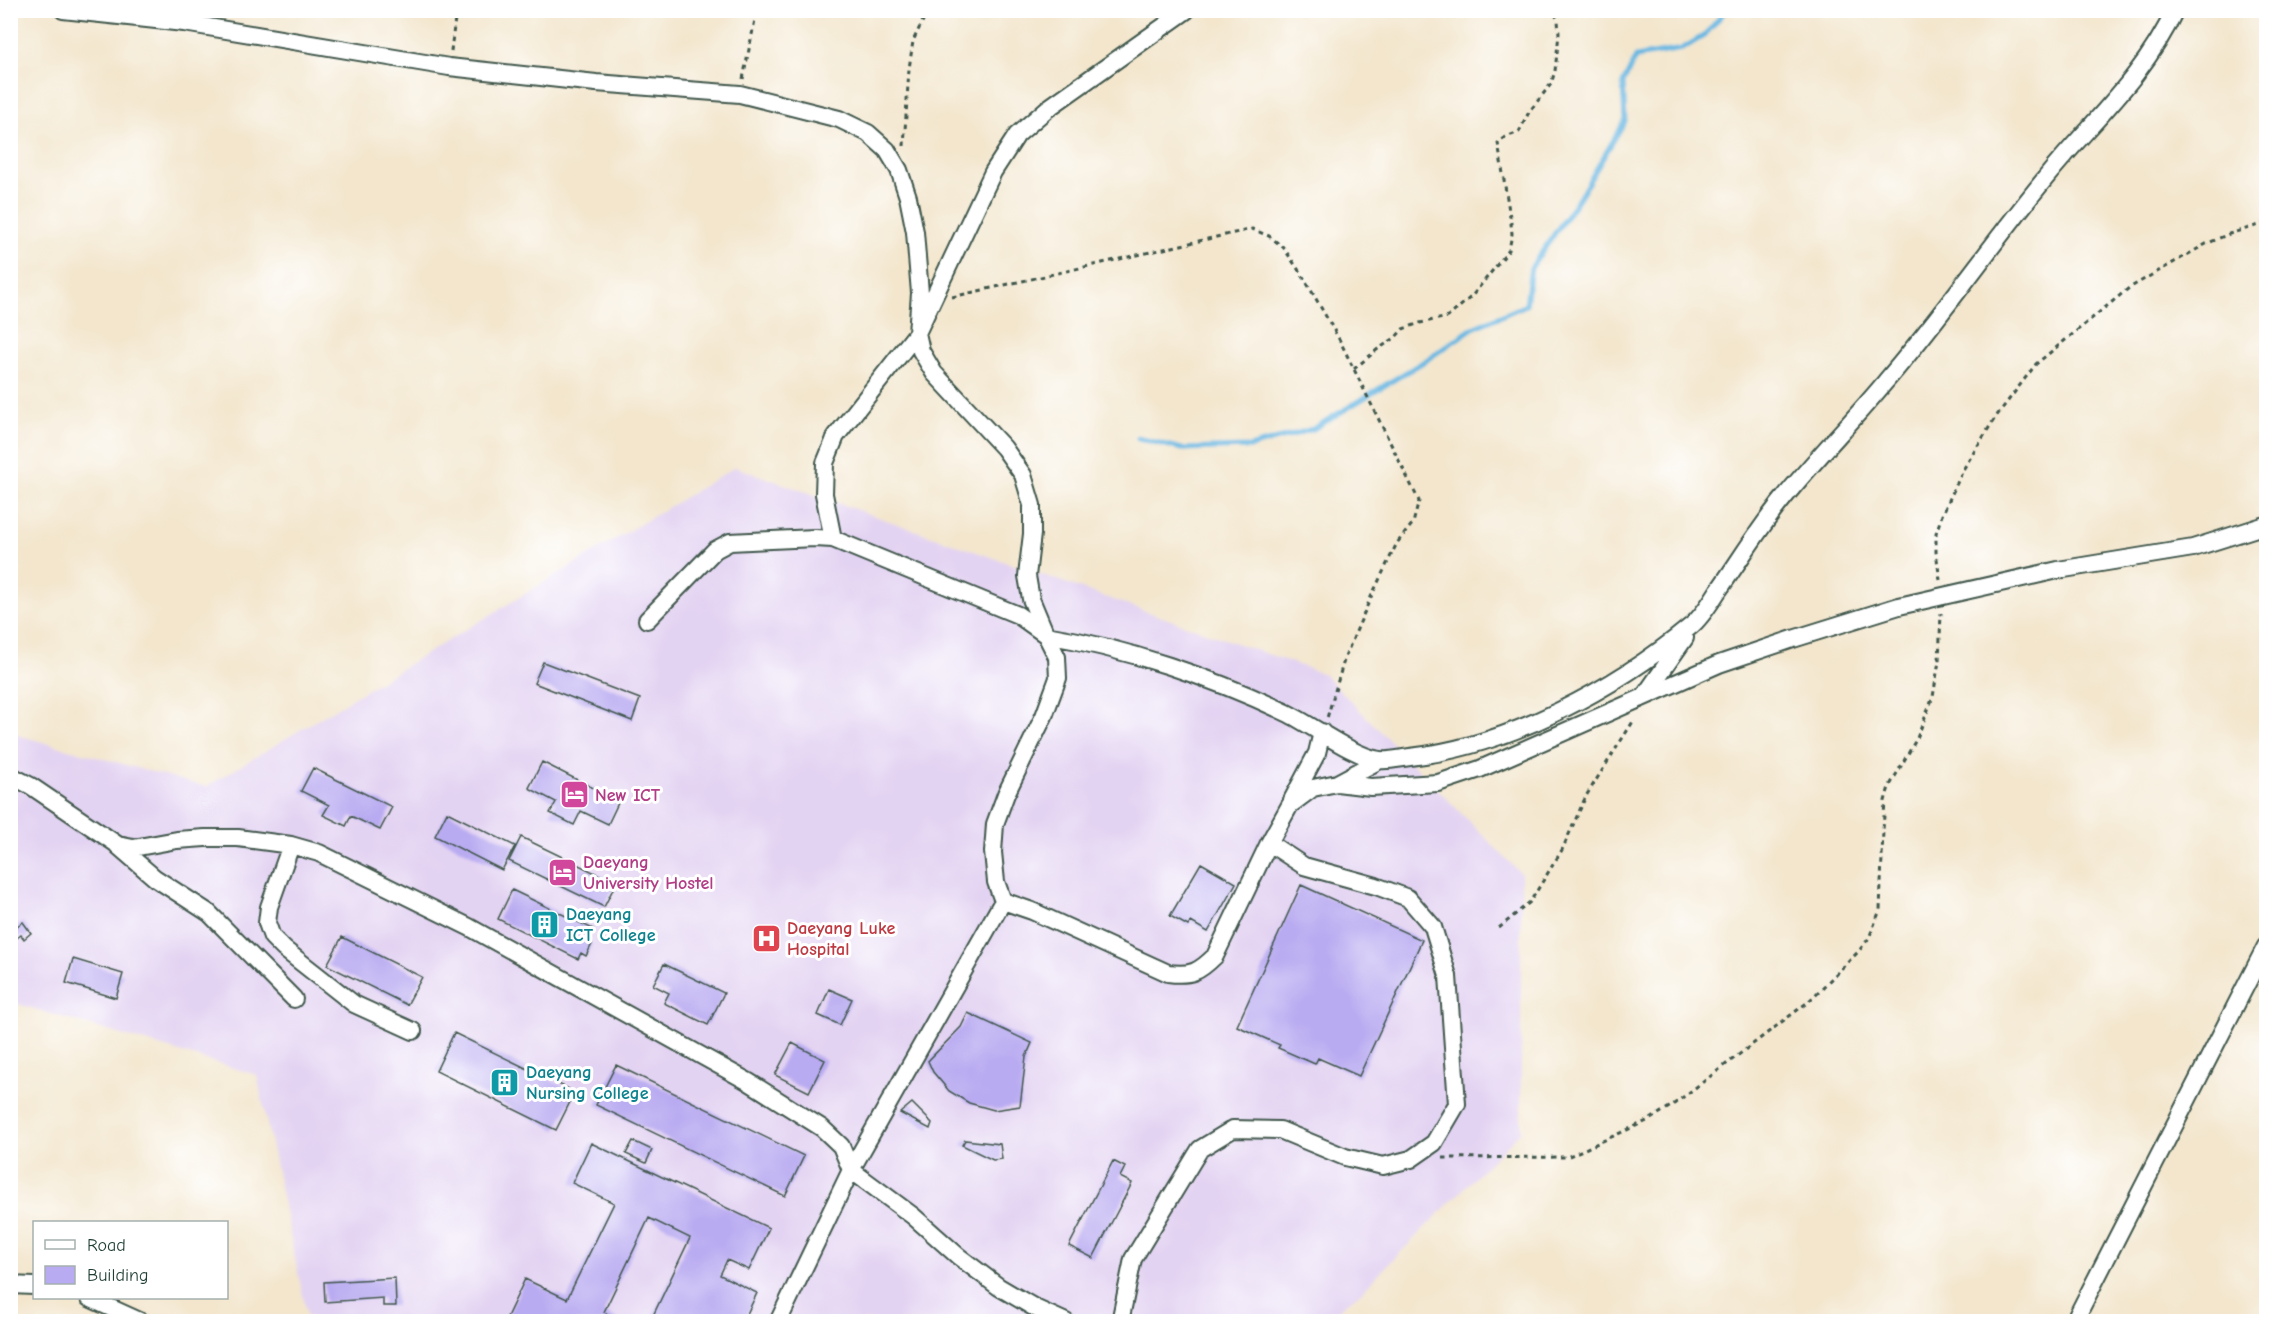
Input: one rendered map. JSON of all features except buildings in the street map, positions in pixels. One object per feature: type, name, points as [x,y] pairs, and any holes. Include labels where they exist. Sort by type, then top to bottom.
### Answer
[{"type":"street","points":[[63,10],[184,23],[449,67],[596,83],[740,94],[839,119],[868,133],[887,150],[900,170],[915,232],[920,292],[917,333],[921,351],[934,373],[1004,448],[1023,475],[1032,505],[1032,534],[1027,576],[1031,599],[1057,657],[1058,678],[1044,716],[1006,794],[995,824],[993,852],[996,882],[1003,901],[851,1170],[778,1322]]},
{"type":"street","points":[[833,539],[824,494],[825,463],[836,436],[917,333],[993,172],[1017,135],[1047,109],[1187,10]]},
{"type":"street","points":[[1644,696],[1779,504],[1957,295],[2048,175],[2138,73],[2163,35],[2175,10]]},
{"type":"street","points":[[1337,783],[1371,787],[1438,783],[1480,769],[1719,664],[1793,639],[1899,606],[2058,570],[2193,548],[2266,525]]},
{"type":"street","points":[[647,621],[715,549],[730,542],[833,539],[1018,615],[1046,634],[1089,642],[1204,678],[1286,712],[1360,753],[1380,760]]},
{"type":"street","points":[[1290,805],[1313,788],[1337,783],[1380,760],[1434,754],[1490,738],[1543,718],[1596,690],[1657,653],[1696,622]]},
{"type":"street","points":[[1003,901],[1032,911],[1168,973],[1185,975],[1202,969],[1215,956],[1269,843],[1317,753],[1322,732]]},
{"type":"street","points":[[10,775],[31,786],[118,845],[154,878],[209,913],[294,999]]},
{"type":"street","points":[[118,845],[133,848],[206,838],[259,840],[291,845],[319,853],[469,927],[749,1082],[822,1128],[841,1146],[851,1170],[913,1216],[958,1256],[999,1287],[1035,1308],[1066,1322]]},
{"type":"street","points":[[1120,1322],[1133,1260],[1200,1149],[1233,1129],[1280,1130],[1344,1157],[1383,1166],[1411,1159],[1434,1143],[1457,1104],[1448,976],[1433,927],[1408,898],[1376,886],[1304,866],[1269,843]]},
{"type":"street","points":[[291,845],[269,907],[267,923],[272,937],[354,1004],[413,1031]]},
{"type":"street","points":[[2074,1322],[2266,946]]},
{"type":"street","points":[[10,1285],[33,1286]]},
{"type":"street","points":[[91,1299],[142,1322]]},
{"type":"path","points":[[449,67],[456,10]]},
{"type":"path","points":[[740,94],[757,10]]},
{"type":"path","points":[[900,170],[906,136],[909,69],[913,41],[928,10]]},
{"type":"path","points":[[1354,369],[1395,338],[1403,329],[1448,317],[1472,296],[1509,250],[1511,223],[1498,143],[1519,132],[1529,112],[1551,84],[1558,57],[1559,34],[1558,20],[1553,10]]},
{"type":"path","points":[[1411,1159],[1567,1157],[1649,1120],[1674,1104],[1808,1002],[1858,952],[1869,938],[1880,910],[1884,820],[1889,787],[1917,738],[1933,697],[1939,661],[1941,596],[1936,533],[1964,468],[1995,418],[2036,364],[2129,288],[2206,244],[2229,234],[2266,223]]},
{"type":"path","points":[[933,302],[1252,228],[1269,236],[1283,247],[1339,339],[1419,501],[1413,523],[1397,543],[1345,657],[1322,732]]},
{"type":"path","points":[[1499,928],[1530,902],[1562,850],[1586,796],[1638,712],[1644,696]]},
{"type":"shaded area","name":"Daeyang Luke Hospital","points":[[735,467],[1324,674],[1521,874],[1521,1131],[1362,1291],[1324,1321],[319,1321],[307,1316],[257,1075],[11,1002],[10,733],[206,787]]},
{"type":"waterway","points":[[1138,438],[1182,449],[1250,447],[1313,429],[1428,359],[1473,328],[1526,305],[1531,268],[1579,198],[1625,121],[1623,83],[1636,57],[1682,49],[1705,35],[1726,10]]},
{"type":"place","name":"New ICT","points":[[574,795]]},
{"type":"place","name":"Daeyang University Hostel","points":[[562,872]]},
{"type":"place","name":"Daeyang ICT College","points":[[545,924]]},
{"type":"place","name":"Daeyang Luke Hospital","points":[[766,938]]},
{"type":"place","name":"Daeyang Nursing College","points":[[505,1082]]}]
